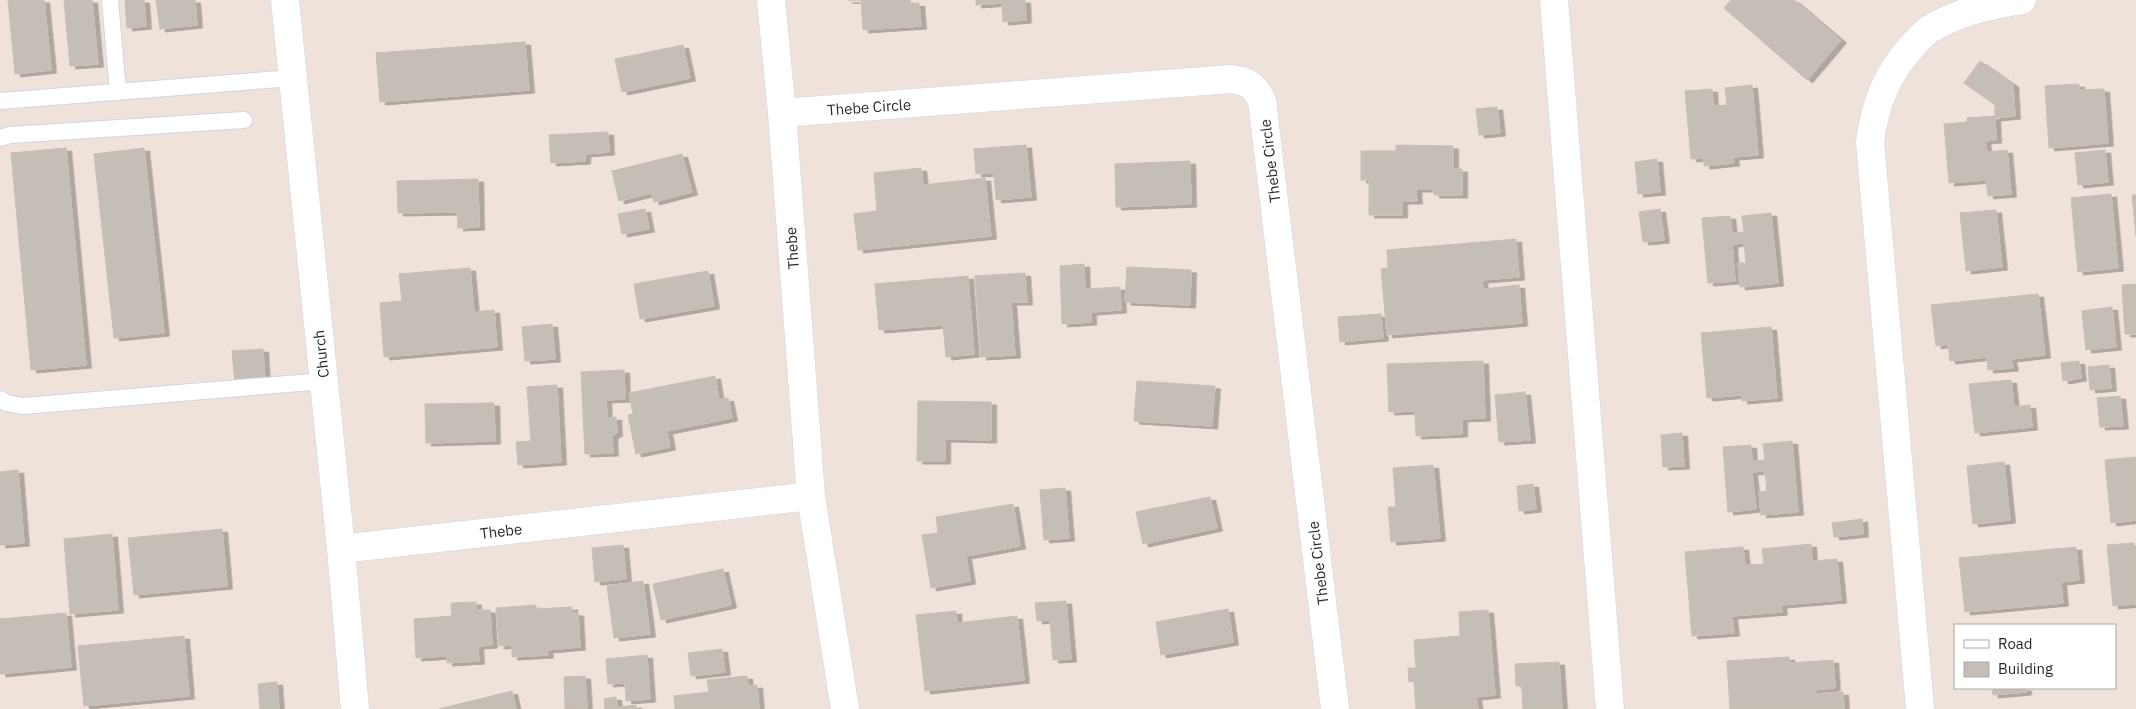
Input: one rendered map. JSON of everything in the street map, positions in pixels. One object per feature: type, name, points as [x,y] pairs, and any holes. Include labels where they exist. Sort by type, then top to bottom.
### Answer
[{"type":"street","name":"Church","points":[[285,0],[341,550],[355,709]]},
{"type":"street","name":"Thebe","points":[[772,0],[811,496],[845,709]]},
{"type":"street","points":[[1554,0],[1610,709]]},
{"type":"street","points":[[1920,709],[1870,142],[1874,113],[1885,85],[1903,55],[1928,30],[1963,13],[2022,0]]},
{"type":"street","name":"Thebe Circle","points":[[782,113],[1231,79],[1244,81],[1256,88],[1262,101],[1335,709]]},
{"type":"street","name":"Thebe","points":[[341,550],[811,496]]},
{"type":"lane","points":[[110,0],[118,92]]},
{"type":"lane","points":[[0,101],[293,78]]},
{"type":"lane","points":[[0,138],[10,135],[244,120]]},
{"type":"lane","points":[[0,399],[7,403],[23,406],[324,381]]},
{"type":"building","points":[[8,0],[44,0],[51,70],[15,74]]},
{"type":"building","points":[[64,0],[92,0],[98,64],[70,66]]},
{"type":"building","points":[[125,0],[144,0],[146,26],[127,28]]},
{"type":"building","points":[[156,0],[195,0],[197,25],[160,29]]},
{"type":"building","points":[[861,0],[910,0],[911,4],[919,3],[921,26],[863,30]]},
{"type":"building","points":[[976,0],[1025,0],[1026,20],[1003,22],[1002,3],[976,5]]},
{"type":"building","points":[[1731,0],[1794,0],[1841,40],[1807,80],[1724,8]]},
{"type":"building","points":[[525,42],[529,90],[380,102],[376,53]]},
{"type":"building","points":[[683,45],[690,78],[622,92],[615,59]]},
{"type":"building","points":[[1980,61],[2013,84],[2015,116],[1995,118],[1995,105],[1964,83]]},
{"type":"building","points":[[2079,84],[2079,90],[2104,89],[2108,143],[2049,148],[2045,86]]},
{"type":"building","points":[[1752,85],[1758,155],[1733,157],[1734,163],[1704,166],[1704,158],[1691,159],[1685,91],[1712,89],[1713,106],[1727,105],[1725,88]]},
{"type":"building","points":[[1497,107],[1500,133],[1479,135],[1476,109]]},
{"type":"building","points":[[1995,116],[1996,140],[1985,141],[1987,152],[2007,150],[2011,194],[1988,196],[1986,180],[1949,183],[1944,124],[1967,122],[1967,118]]},
{"type":"building","points":[[608,132],[609,152],[585,154],[585,161],[551,163],[549,135]]},
{"type":"building","points":[[1026,145],[1031,197],[996,200],[994,173],[976,174],[974,149]]},
{"type":"building","points":[[1396,145],[1453,146],[1453,169],[1462,169],[1462,195],[1434,195],[1434,189],[1416,189],[1417,201],[1402,201],[1402,215],[1369,215],[1369,180],[1361,180],[1361,151],[1396,151]]},
{"type":"building","points":[[66,148],[86,365],[31,370],[11,153]]},
{"type":"building","points":[[144,148],[164,333],[114,338],[94,154]]},
{"type":"building","points":[[2105,150],[2108,182],[2078,185],[2075,153]]},
{"type":"building","points":[[682,154],[692,192],[654,202],[651,193],[619,201],[612,171]]},
{"type":"building","points":[[1657,159],[1660,192],[1638,194],[1635,162]]},
{"type":"building","points":[[1190,161],[1191,204],[1116,207],[1115,164]]},
{"type":"building","points":[[921,168],[923,185],[985,178],[991,236],[858,250],[854,214],[877,211],[874,173]]},
{"type":"building","points":[[478,179],[479,227],[458,228],[457,212],[398,213],[397,181]]},
{"type":"building","points":[[2111,194],[2118,268],[2078,272],[2071,198]]},
{"type":"building","points":[[2132,195],[2136,195],[2136,236]]},
{"type":"building","points":[[645,209],[649,229],[622,234],[618,214]]},
{"type":"building","points":[[1660,209],[1664,240],[1643,242],[1639,212]]},
{"type":"building","points":[[1996,210],[2002,267],[1966,271],[1960,213]]},
{"type":"building","points":[[1771,213],[1778,283],[1740,287],[1738,263],[1746,263],[1744,243],[1732,244],[1735,281],[1708,283],[1702,218],[1730,216],[1732,233],[1744,232],[1742,216]]},
{"type":"building","points":[[1516,239],[1519,277],[1482,280],[1483,289],[1519,285],[1522,323],[1387,335],[1381,269],[1388,268],[1387,250]]},
{"type":"building","points":[[1084,264],[1085,289],[1120,287],[1121,310],[1091,312],[1091,322],[1062,324],[1060,266]]},
{"type":"building","points":[[1127,267],[1191,270],[1190,305],[1125,302]]},
{"type":"building","points":[[470,268],[474,312],[494,310],[497,347],[384,357],[380,303],[402,301],[399,274]]},
{"type":"building","points":[[708,271],[714,306],[640,319],[634,284]]},
{"type":"building","points":[[1025,273],[1027,302],[1011,302],[1015,355],[981,357],[975,276]]},
{"type":"building","points":[[968,276],[974,354],[946,357],[943,325],[879,330],[875,284]]},
{"type":"building","points":[[2136,284],[2136,334],[2125,334],[2122,285]]},
{"type":"building","points":[[2038,294],[2045,355],[2011,359],[2013,368],[1988,370],[1987,357],[1950,361],[1948,344],[1936,346],[1931,305]]},
{"type":"building","points":[[2112,307],[2116,347],[2086,350],[2082,311]]},
{"type":"building","points":[[1381,314],[1383,338],[1340,342],[1338,317]]},
{"type":"building","points":[[552,324],[555,359],[525,361],[522,327]]},
{"type":"building","points":[[1771,327],[1777,398],[1742,401],[1742,395],[1707,398],[1701,333]]},
{"type":"building","points":[[263,349],[265,381],[235,384],[232,351]]},
{"type":"building","points":[[1483,361],[1485,418],[1462,419],[1462,434],[1416,436],[1415,411],[1389,412],[1387,364]]},
{"type":"building","points":[[2079,361],[2081,378],[2063,381],[2061,363]]},
{"type":"building","points":[[2109,365],[2111,388],[2090,390],[2088,367]]},
{"type":"building","points":[[624,370],[625,399],[606,400],[607,418],[616,417],[617,433],[612,436],[613,453],[585,454],[581,372]]},
{"type":"building","points":[[715,376],[719,400],[728,398],[732,418],[667,431],[670,447],[636,454],[628,415],[633,414],[629,393]]},
{"type":"building","points":[[2011,380],[2014,407],[2030,405],[2032,427],[1975,433],[1969,384]]},
{"type":"building","points":[[1137,381],[1215,386],[1212,426],[1134,421]]},
{"type":"building","points":[[557,385],[561,462],[518,465],[516,442],[531,441],[527,387]]},
{"type":"building","points":[[1525,392],[1530,440],[1499,442],[1495,395]]},
{"type":"building","points":[[2120,396],[2123,426],[2100,427],[2097,398]]},
{"type":"building","points":[[918,401],[991,402],[991,440],[945,439],[945,461],[917,461]]},
{"type":"building","points":[[494,403],[495,441],[426,443],[425,404]]},
{"type":"building","points":[[1682,433],[1684,466],[1663,467],[1661,435]]},
{"type":"building","points":[[1792,441],[1798,512],[1761,515],[1759,492],[1767,491],[1765,471],[1752,472],[1756,509],[1728,512],[1723,447],[1751,445],[1752,461],[1765,460],[1763,444]]},
{"type":"building","points":[[2136,457],[2136,520],[2111,523],[2105,460]]},
{"type":"building","points":[[2004,462],[2010,520],[1973,524],[1967,466]]},
{"type":"building","points":[[1433,465],[1440,538],[1391,542],[1388,507],[1396,507],[1393,468]]},
{"type":"building","points":[[18,470],[24,543],[0,545],[0,472]]},
{"type":"building","points":[[1533,484],[1536,509],[1519,511],[1517,486]]},
{"type":"building","points":[[1065,488],[1069,538],[1044,540],[1040,490]]},
{"type":"building","points":[[1210,497],[1217,528],[1143,544],[1136,512]]},
{"type":"building","points":[[1013,504],[1020,546],[966,556],[970,581],[931,588],[922,535],[938,533],[936,517]]},
{"type":"building","points":[[1862,519],[1863,534],[1834,537],[1832,523]]},
{"type":"building","points":[[222,529],[227,586],[134,595],[128,538]]},
{"type":"building","points":[[112,534],[118,610],[70,614],[64,539]]},
{"type":"building","points":[[2134,543],[2136,558],[2136,604],[2113,606],[2107,545]]},
{"type":"building","points":[[1811,544],[1812,561],[1837,559],[1841,600],[1781,605],[1782,612],[1732,616],[1734,633],[1692,636],[1685,552],[1743,547],[1745,565],[1764,564],[1762,549]]},
{"type":"building","points":[[623,545],[626,579],[595,582],[592,548]]},
{"type":"building","points":[[2076,547],[2079,580],[2061,582],[2063,603],[1965,612],[1959,558]]},
{"type":"building","points":[[723,569],[731,605],[661,620],[653,584]]},
{"type":"building","points":[[643,581],[650,634],[614,638],[607,586]]},
{"type":"building","points":[[1066,601],[1071,659],[1053,660],[1050,620],[1037,621],[1035,603]]},
{"type":"building","points":[[476,602],[476,610],[490,610],[492,645],[478,646],[479,661],[447,663],[447,656],[416,658],[414,619],[452,616],[451,603]]},
{"type":"building","points":[[536,605],[536,609],[572,607],[572,613],[578,613],[580,647],[547,650],[548,655],[512,657],[512,645],[499,646],[496,608]]},
{"type":"building","points":[[1228,609],[1233,642],[1161,655],[1156,622]]},
{"type":"building","points":[[1488,610],[1495,695],[1476,697],[1478,709],[1416,709],[1414,681],[1409,682],[1408,668],[1416,668],[1414,640],[1460,636],[1459,612]]},
{"type":"building","points":[[956,611],[957,623],[1017,616],[1024,680],[925,691],[916,615]]},
{"type":"building","points":[[66,613],[71,667],[0,674],[0,619]]},
{"type":"building","points":[[184,636],[189,696],[84,706],[78,646]]},
{"type":"building","points":[[722,649],[725,672],[691,676],[688,653]]},
{"type":"building","points":[[647,655],[650,699],[626,701],[625,683],[608,684],[606,659]]},
{"type":"building","points":[[1789,657],[1790,663],[1833,660],[1835,688],[1814,690],[1815,694],[1843,692],[1844,709],[1730,709],[1727,661]]},
{"type":"building","points":[[1559,662],[1562,709],[1523,709],[1522,686],[1516,686],[1515,664]]},
{"type":"building","points":[[585,676],[587,708],[565,709],[564,677]]},
{"type":"building","points":[[747,676],[748,686],[757,685],[759,709],[675,709],[674,696],[709,692],[707,680]]},
{"type":"building","points":[[277,682],[279,709],[260,709],[258,684]]},
{"type":"building","points":[[1992,689],[2026,689],[2026,692],[1993,695]]},
{"type":"building","points":[[512,691],[516,709],[439,709]]},
{"type":"building","points":[[616,697],[617,707],[636,705],[637,709],[605,709],[604,699]]}]
